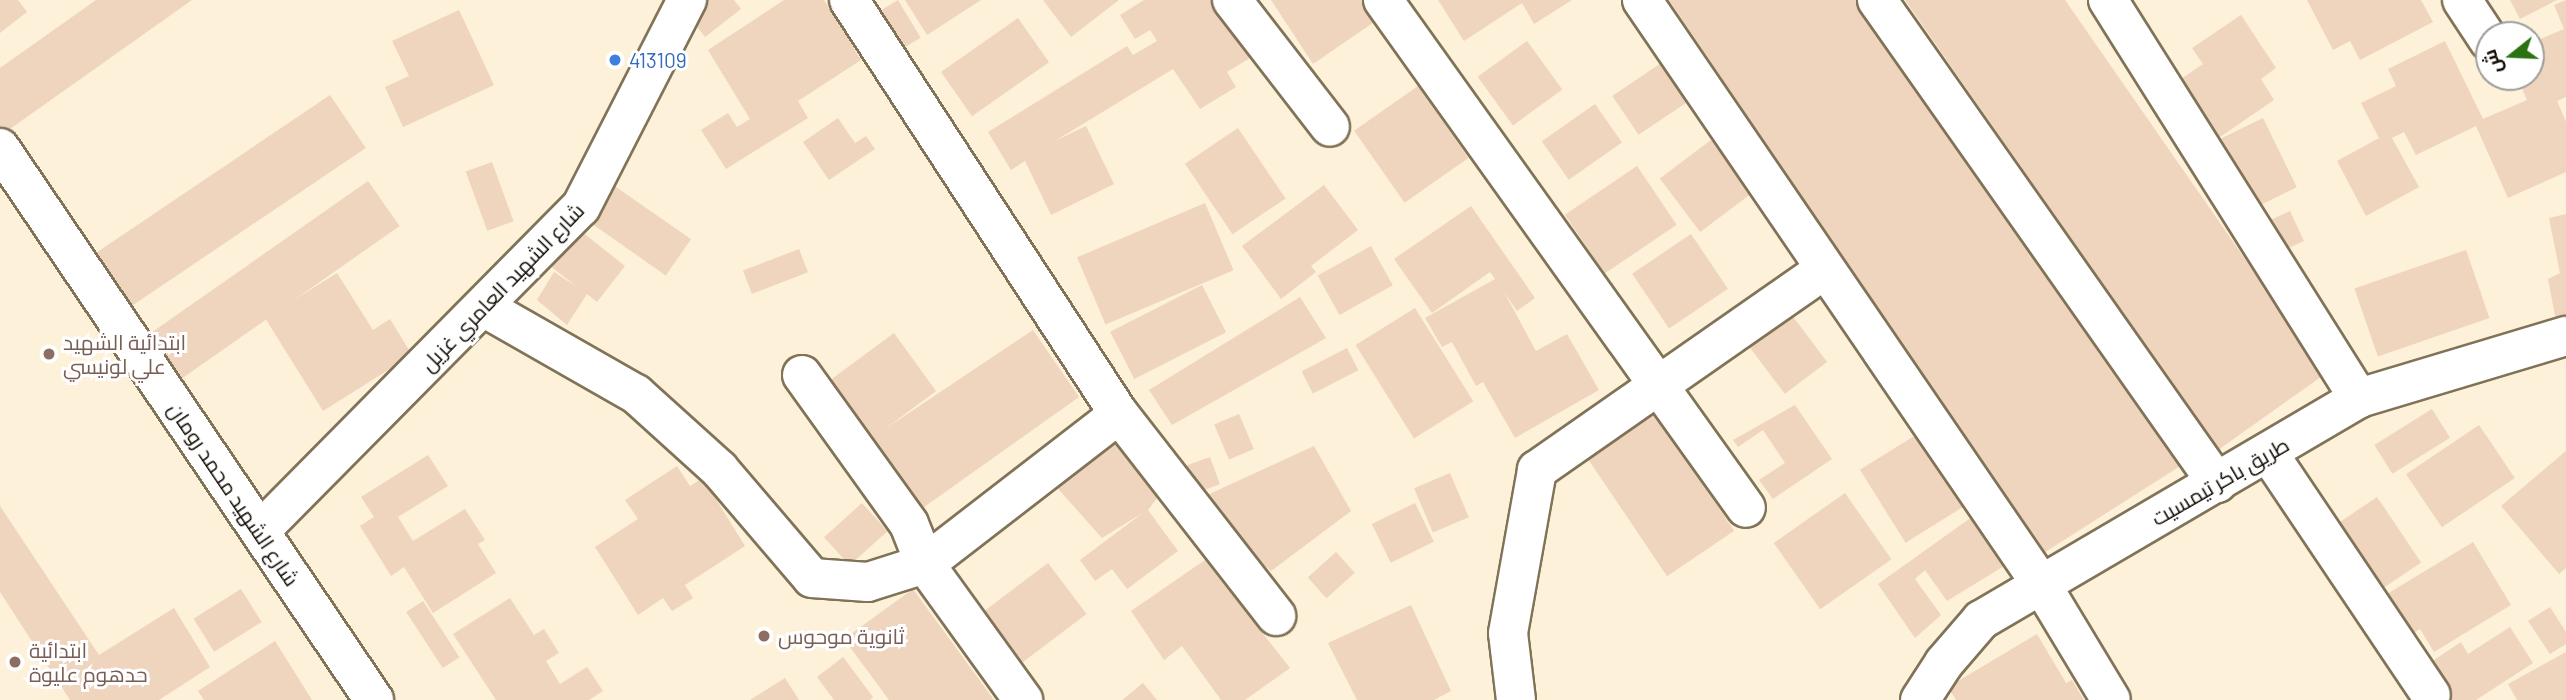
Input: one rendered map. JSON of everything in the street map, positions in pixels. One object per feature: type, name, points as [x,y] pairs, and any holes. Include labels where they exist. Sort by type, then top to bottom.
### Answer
[{"type":"street","name":"شارع الشهيد العامري غزيل","points":[[260,531],[485,308],[581,207],[687,0]]},
{"type":"street","points":[[849,0],[1119,414],[1276,617]]},
{"type":"street","points":[[1232,0],[1330,127]]},
{"type":"street","points":[[1383,0],[1746,508]]},
{"type":"street","points":[[1642,0],[2041,584],[2110,700]]},
{"type":"street","points":[[1877,0],[2217,483]]},
{"type":"street","points":[[2108,0],[2359,398]]},
{"type":"street","points":[[2462,0],[2476,21]]},
{"type":"street","name":"شارع الشهيد محمد رومان","points":[[0,148],[374,700]]},
{"type":"street","points":[[1516,700],[1508,633],[1537,470],[1825,269]]},
{"type":"street","points":[[485,308],[636,394],[719,470],[812,578],[868,582],[925,564],[1119,414]]},
{"type":"street","name":"طريق باكر تيمسيت","points":[[1920,700],[1944,663],[1981,620],[2269,454],[2359,398],[2566,336]]},
{"type":"street","points":[[802,375],[909,524],[925,564],[1023,700]]},
{"type":"street","points":[[2269,454],[2431,695]]},
{"type":"building","points":[[0,0],[18,0],[27,12],[0,33]]},
{"type":"building","points":[[96,0],[192,0],[0,136],[0,68]]},
{"type":"building","points":[[707,0],[734,0],[741,9],[705,37],[688,15]]},
{"type":"building","points":[[784,0],[824,0],[861,60],[798,101],[808,118],[726,169],[701,130],[728,113],[737,127],[750,119],[708,50]]},
{"type":"building","points":[[898,0],[921,38],[898,52],[875,14]]},
{"type":"building","points":[[905,0],[981,0],[927,35]]},
{"type":"building","points":[[1043,0],[1119,0],[1071,37]]},
{"type":"building","points":[[1144,0],[1214,0],[1250,58],[1227,72],[1236,87],[1200,109],[1173,69],[1055,141],[1086,126],[1114,184],[1051,215],[1025,161],[1011,170],[988,132],[1127,46],[1133,55],[1157,41],[1150,30],[1135,39],[1120,15]]},
{"type":"building","points":[[1271,0],[1364,0],[1377,20],[1313,64]]},
{"type":"building","points":[[1438,0],[1572,0],[1534,24],[1522,3],[1464,41]]},
{"type":"building","points":[[1669,0],[1861,0],[2182,465],[2042,554]]},
{"type":"building","points":[[1905,0],[2065,0],[2325,374],[2218,450]]},
{"type":"building","points":[[2307,0],[2421,0],[2433,22],[2360,60],[2350,41],[2333,50]]},
{"type":"building","points":[[2510,0],[2557,0],[2520,19]]},
{"type":"building","points":[[2566,0],[2566,97],[2557,101],[2566,122],[2566,172],[2508,198],[2476,126],[2416,155],[2404,132],[2392,138],[2419,187],[2366,216],[2337,161],[2379,138],[2361,103],[2396,86],[2388,69],[2445,41],[2483,119],[2527,100],[2523,91],[2545,91],[2545,37],[2564,29],[2554,5]]},
{"type":"building","points":[[459,10],[494,85],[403,127],[385,87],[409,76],[392,41]]},
{"type":"building","points":[[2241,15],[2276,68],[2261,79],[2274,100],[2217,139],[2178,81],[2203,64],[2192,48]]},
{"type":"building","points":[[1018,18],[1049,62],[972,116],[941,72]]},
{"type":"building","points":[[1527,41],[1562,90],[1513,125],[1478,77]]},
{"type":"building","points":[[1667,59],[1693,98],[1639,135],[1612,96]]},
{"type":"building","points":[[1418,86],[1468,158],[1405,203],[1354,131]]},
{"type":"building","points":[[330,95],[366,148],[129,308],[93,255]]},
{"type":"building","points":[[1595,104],[1622,143],[1569,180],[1542,141]]},
{"type":"building","points":[[838,118],[855,143],[866,136],[875,149],[829,180],[803,142]]},
{"type":"building","points":[[2263,118],[2297,187],[2249,210],[2215,141]]},
{"type":"building","points":[[1238,128],[1286,198],[1232,234],[1185,164]]},
{"type":"building","points":[[1711,140],[1751,194],[1700,232],[1660,179]]},
{"type":"building","points":[[492,162],[514,221],[487,231],[466,172]]},
{"type":"building","points":[[1637,166],[1677,225],[1605,274],[1565,215]]},
{"type":"building","points":[[368,181],[400,226],[176,383],[144,338]]},
{"type":"building","points":[[609,182],[691,239],[666,275],[584,218]]},
{"type":"building","points":[[1324,185],[1358,230],[1311,266],[1316,272],[1281,299],[1242,246]]},
{"type":"building","points":[[1205,203],[1234,270],[1106,325],[1077,257]]},
{"type":"building","points":[[1471,206],[1535,298],[1517,311],[1504,292],[1536,351],[1567,334],[1599,390],[1515,438],[1483,382],[1476,386],[1452,342],[1442,347],[1425,318],[1495,279],[1490,272],[1432,313],[1394,259]]},
{"type":"building","points":[[2290,211],[2304,241],[2281,251],[2267,222]]},
{"type":"building","points":[[2566,214],[2566,324],[2557,326],[2548,279],[2560,273],[2549,218]]},
{"type":"building","points":[[577,228],[625,266],[597,302],[587,294],[567,325],[537,300],[554,272],[577,287],[549,265]]},
{"type":"building","points":[[1691,234],[1728,289],[1669,328],[1632,274]]},
{"type":"building","points":[[1371,246],[1393,285],[1339,315],[1318,276]]},
{"type":"building","points":[[799,249],[808,272],[752,294],[743,271]]},
{"type":"building","points":[[2466,250],[2489,318],[2378,356],[2354,288]]},
{"type":"building","points":[[337,273],[373,330],[390,319],[412,355],[323,411],[265,318]]},
{"type":"building","points":[[1202,285],[1226,332],[1134,379],[1110,332]]},
{"type":"building","points":[[1300,297],[1326,338],[1172,425],[1149,390]]},
{"type":"building","points":[[1785,306],[1827,362],[1785,394],[1743,338]]},
{"type":"building","points":[[1415,308],[1473,401],[1414,438],[1356,345]]},
{"type":"building","points":[[1033,330],[1079,397],[920,510],[829,381],[894,333],[936,391],[885,429]]},
{"type":"building","points":[[1347,348],[1358,370],[1313,393],[1302,371]]},
{"type":"building","points":[[1795,405],[1832,459],[1773,499],[1759,480],[1785,463],[1763,430],[1738,447],[1733,440]]},
{"type":"building","points":[[1652,409],[1734,531],[1667,576],[1585,454]]},
{"type":"building","points":[[2432,409],[2450,438],[2392,474],[2374,445]]},
{"type":"building","points":[[1239,414],[1254,449],[1229,460],[1214,425]]},
{"type":"building","points":[[2479,425],[2515,478],[2442,527],[2406,474]]},
{"type":"building","points":[[1927,428],[1973,501],[1906,543],[1860,470]]},
{"type":"building","points":[[1120,436],[1164,489],[1148,510],[1178,551],[1127,589],[1112,569],[1095,581],[1080,560],[1144,512],[1102,538],[1053,483]]},
{"type":"building","points":[[1314,446],[1351,511],[1271,571],[1212,518],[1203,497]]},
{"type":"building","points":[[2566,451],[2566,568],[2559,574],[2501,506]]},
{"type":"building","points":[[428,455],[448,486],[398,517],[413,541],[465,509],[485,540],[478,544],[496,573],[433,613],[404,567],[391,576],[360,526],[374,517],[361,497]]},
{"type":"building","points":[[1210,457],[1220,484],[1191,495],[1181,468]]},
{"type":"building","points":[[677,466],[690,486],[703,478],[745,546],[685,585],[693,598],[672,611],[663,598],[638,615],[595,547],[638,519],[625,500]]},
{"type":"building","points":[[1450,473],[1469,517],[1433,532],[1414,488]]},
{"type":"building","points":[[1845,493],[1891,559],[1820,609],[1774,543]]},
{"type":"building","points":[[2377,497],[2421,562],[2382,589],[2338,523]]},
{"type":"building","points":[[862,503],[887,531],[850,565],[824,537]]},
{"type":"building","points":[[1415,503],[1434,542],[1391,563],[1372,524]]},
{"type":"building","points":[[0,506],[99,655],[174,608],[210,667],[159,700],[70,700],[0,592]]},
{"type":"building","points":[[1976,514],[2009,563],[1947,601],[1925,570],[1915,579],[1941,615],[1915,638],[1878,584]]},
{"type":"building","points":[[2473,542],[2511,605],[2434,652],[2420,629],[2397,643],[2372,603]]},
{"type":"building","points":[[1336,552],[1355,573],[1326,598],[1308,577]]},
{"type":"building","points":[[1205,560],[1290,668],[1245,700],[1221,700],[1182,646],[1164,660],[1131,611]]},
{"type":"building","points":[[1048,563],[1087,614],[1023,662],[984,611]]},
{"type":"building","points":[[241,589],[262,622],[214,652],[194,619]]},
{"type":"building","points":[[913,589],[994,700],[889,700],[844,639]]},
{"type":"building","points":[[510,598],[534,635],[544,629],[559,653],[546,661],[560,684],[587,667],[603,691],[589,700],[496,700],[453,634]]},
{"type":"building","points":[[423,601],[459,657],[443,668],[406,612]]},
{"type":"building","points":[[1411,605],[1451,691],[1434,700],[1357,700],[1328,643]]},
{"type":"building","points":[[2550,607],[2566,632],[2566,644],[2550,654],[2528,621]]},
{"type":"building","points":[[2510,627],[2533,663],[2476,700],[2446,700],[2425,666],[2461,642],[2468,654]]},
{"type":"building","points":[[2037,634],[2066,683],[2072,680],[2084,700],[1956,700],[1948,687]]},
{"type":"building","points":[[275,641],[312,700],[204,700],[198,691]]},
{"type":"building","points":[[2566,652],[2566,700],[2517,700],[2508,684]]},
{"type":"building","points":[[843,657],[873,697],[870,700],[834,700],[817,677]]},
{"type":"building","points":[[785,678],[799,700],[750,700]]},
{"type":"building","points":[[1143,683],[1157,700],[1122,700]]},
{"type":"place","name":"413109","points":[[615,60]]},
{"type":"place","name":"ابتدائية الشهيد علي لونيسي","points":[[49,354]]},
{"type":"place","name":"ثانوية موحوس","points":[[764,636]]},
{"type":"place","name":"ابتدائية حدهوم عليوة","points":[[15,662]]}]
